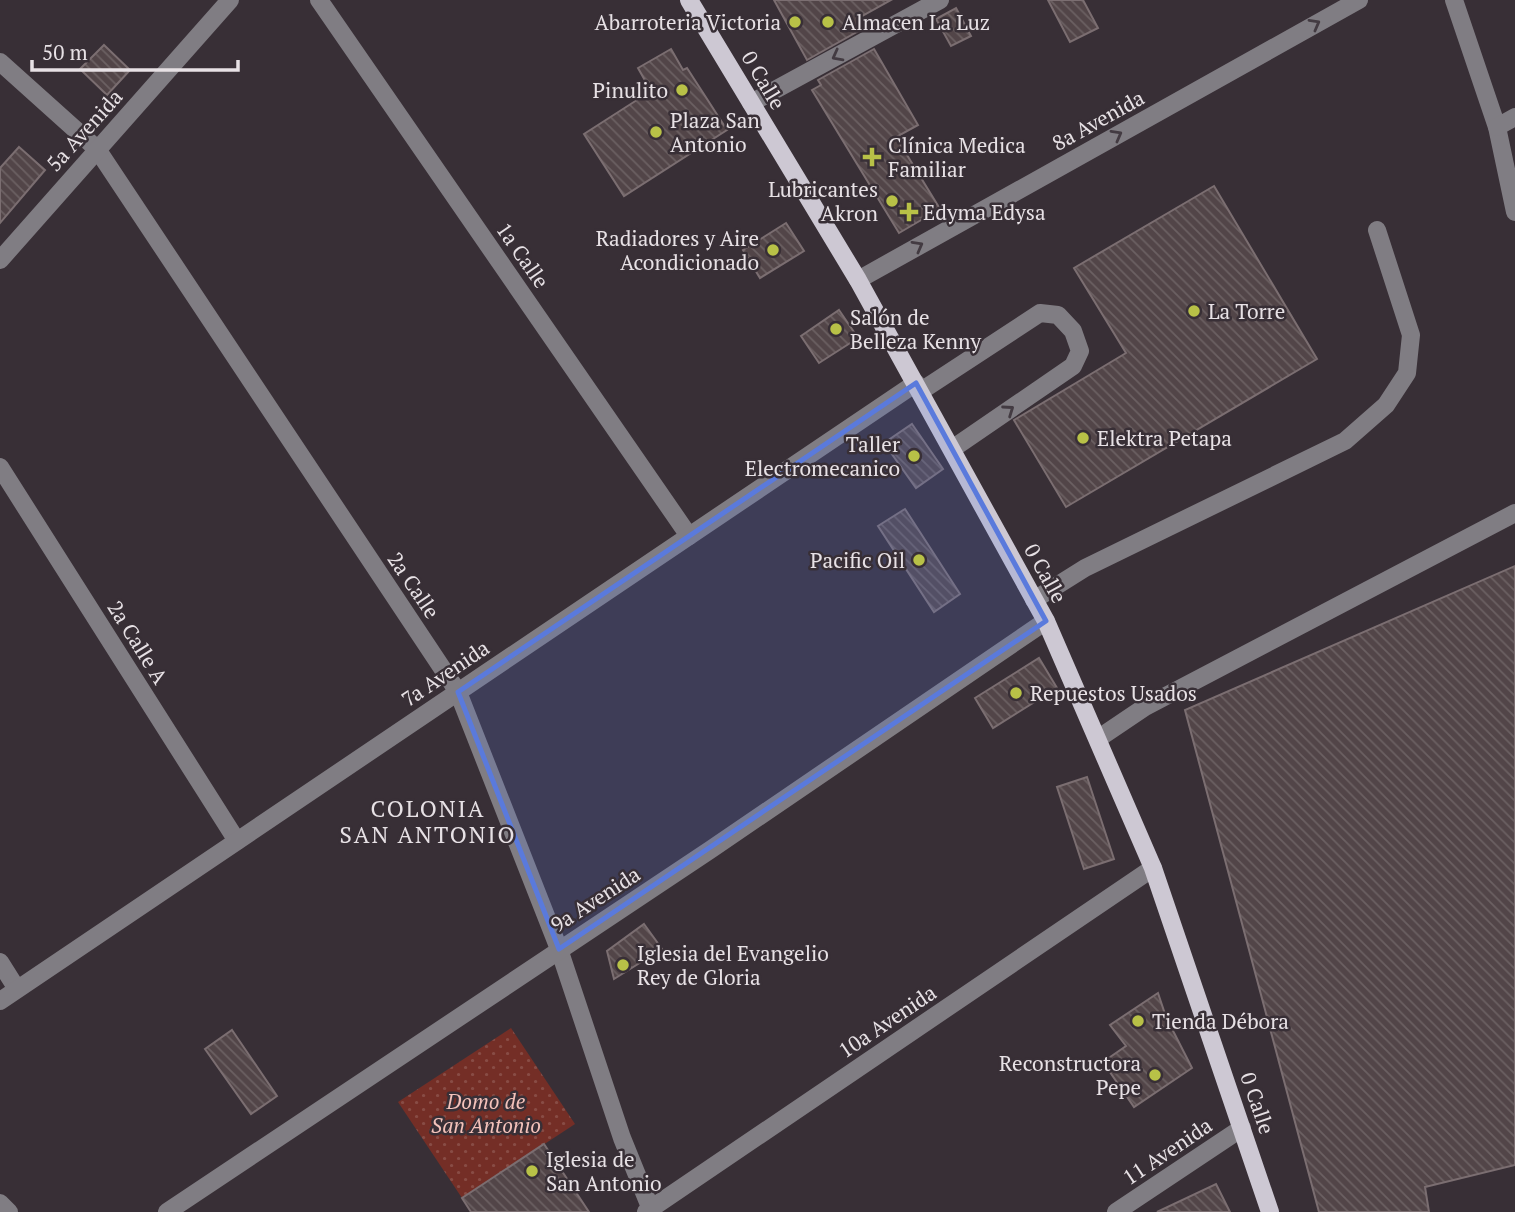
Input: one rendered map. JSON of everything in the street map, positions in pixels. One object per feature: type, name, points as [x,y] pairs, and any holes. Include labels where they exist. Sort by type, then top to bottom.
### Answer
[{"type":"main road","name":"0 Calle","points":[[689,0],[859,280],[1046,621],[1099,738],[1153,868],[1270,1212]]},
{"type":"street","name":"5a Avenida","points":[[0,260],[230,0]]},
{"type":"street","name":"1a Calle","points":[[319,0],[690,536]]},
{"type":"street","points":[[751,103],[940,0]]},
{"type":"street","name":"8a Avenida","points":[[859,280],[1359,0]]},
{"type":"street","points":[[1454,0],[1497,127],[1515,212]]},
{"type":"street","name":"2a Calle","points":[[0,62],[97,149],[458,692],[559,949],[649,1211]]},
{"type":"street","points":[[1497,127],[1515,117]]},
{"type":"street","points":[[1034,600],[1086,568],[1345,441],[1386,405],[1407,373],[1411,335],[1377,230]]},
{"type":"street","name":"7a Avenida","points":[[0,1000],[690,536],[918,387],[1040,313],[1058,315],[1073,331],[1080,351],[1073,366],[953,449]]},
{"type":"street","name":"2a Calle A","points":[[0,467],[237,841]]},
{"type":"street","points":[[1099,738],[1145,707],[1515,513]]},
{"type":"street","name":"9a Avenida","points":[[167,1212],[1046,621]]},
{"type":"street","name":"10a Avenida","points":[[649,1211],[1153,868]]},
{"type":"street","points":[[0,962],[17,989]]},
{"type":"street","name":"11 Avenida","points":[[1116,1212],[1242,1128]]},
{"type":"street","points":[[0,1203],[9,1212]]},
{"type":"highlighted area","points":[[916,383],[1046,621],[559,949],[458,692]]},
{"type":"green space","name":"Domo de San Antonio","points":[[511,1028],[575,1124],[462,1198],[398,1102]]},
{"type":"building","points":[[774,0],[891,0],[857,19],[862,29],[807,60]]},
{"type":"building","points":[[1048,0],[1083,0],[1098,28],[1070,42]]},
{"type":"building","points":[[956,8],[971,36],[951,46],[936,19]]},
{"type":"building","points":[[104,45],[130,70],[107,95],[80,69]]},
{"type":"building","name":"Plaza San Antonio","points":[[671,49],[683,70],[687,68],[727,130],[624,196],[584,134],[651,91],[638,68]]},
{"type":"building","points":[[874,49],[918,125],[896,137],[940,209],[899,233],[812,90],[821,85],[818,80]]},
{"type":"building","points":[[19,147],[45,170],[0,223],[0,168]]},
{"type":"building","name":"La Torre","points":[[1214,186],[1317,359],[1066,507],[1014,420],[1126,353],[1074,268]]},
{"type":"building","name":"Radiadores y Aire Acondicionado","points":[[786,223],[804,251],[760,278],[743,250]]},
{"type":"building","points":[[839,310],[858,338],[819,363],[801,336]]},
{"type":"building","name":"Taller Electromecanico","points":[[912,424],[943,469],[916,488],[884,443]]},
{"type":"building","name":"Pacific Oil","points":[[905,509],[960,594],[934,612],[878,526]]},
{"type":"building","points":[[1515,566],[1515,1165],[1425,1187],[1429,1212],[1319,1212],[1185,710]]},
{"type":"building","name":"Repuestos Usados","points":[[1039,658],[1057,688],[993,728],[975,698]]},
{"type":"building","points":[[1087,777],[1114,859],[1084,869],[1057,787]]},
{"type":"building","name":"Iglesia del Evangelio Rey de Gloria","points":[[644,924],[662,949],[614,979],[607,951]]},
{"type":"building","points":[[1158,993],[1166,1017],[1192,1068],[1134,1107],[1103,1062],[1126,1046],[1110,1025]]},
{"type":"building","points":[[232,1030],[277,1096],[251,1114],[205,1049]]},
{"type":"building","name":"Iglesia de San Antonio","points":[[544,1144],[589,1212],[471,1212],[462,1198]]},
{"type":"building","points":[[1216,1184],[1230,1212],[1157,1212]]},
{"type":"place","name":"Abarroteria Victoria","points":[[795,22]]},
{"type":"place","name":"Almacen La Luz","points":[[828,22]]},
{"type":"place","name":"Pinulito","points":[[682,90]]},
{"type":"place","name":"Plaza San Antonio","points":[[656,132]]},
{"type":"place","name":"Clínica Medica Familiar","points":[[872,157]]},
{"type":"place","name":"Lubricantes Akron","points":[[892,201]]},
{"type":"place","name":"Edyma Edysa","points":[[909,212]]},
{"type":"place","name":"Radiadores y Aire Acondicionado","points":[[773,250]]},
{"type":"place","name":"La Torre","points":[[1194,311]]},
{"type":"place","name":"Salón de Belleza Kenny","points":[[836,329]]},
{"type":"place","name":"Elektra Petapa","points":[[1083,438]]},
{"type":"place","name":"Taller Electromecanico","points":[[914,456]]},
{"type":"place","name":"Pacific Oil","points":[[919,560]]},
{"type":"place","name":"Repuestos Usados","points":[[1016,693]]},
{"type":"place","name":"Iglesia del Evangelio Rey de Gloria","points":[[623,965]]},
{"type":"place","name":"Tienda Débora","points":[[1138,1021]]},
{"type":"place","name":"Reconstructora Pepe","points":[[1155,1075]]},
{"type":"place","name":"Iglesia de San Antonio","points":[[532,1171]]},
{"type":"district","name":"COLONIA SAN ANTONIO","points":[[428,821]]}]
